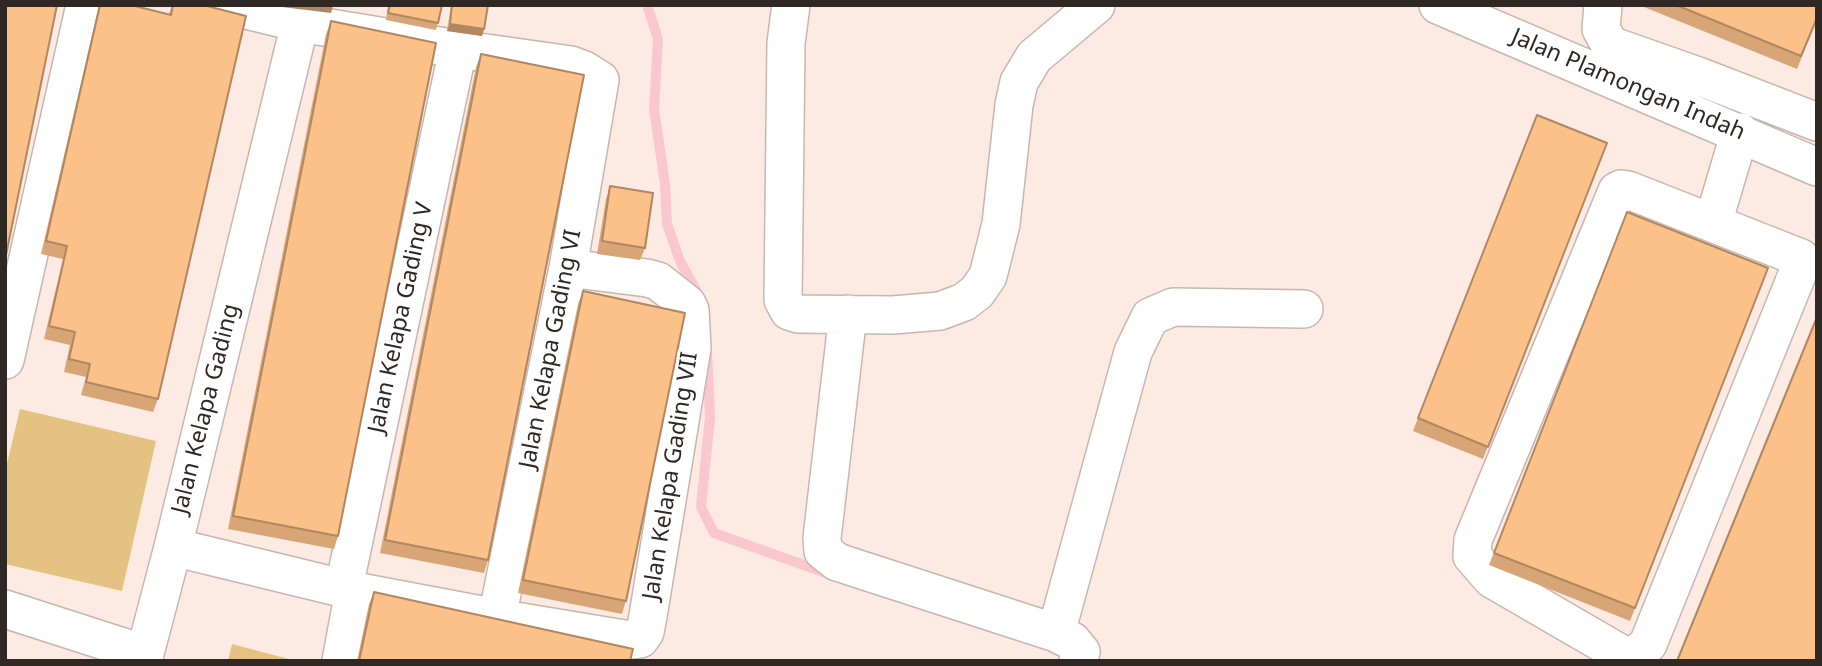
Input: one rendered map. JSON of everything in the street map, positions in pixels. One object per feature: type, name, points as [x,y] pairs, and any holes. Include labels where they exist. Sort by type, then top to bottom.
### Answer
[{"type":"street","points":[[5,360],[86,5]]},
{"type":"street","points":[[226,5],[300,23],[458,49]]},
{"type":"street","points":[[791,5],[786,43],[783,300],[789,311],[798,314],[893,315],[940,311],[964,302],[977,292],[988,276],[1001,224],[1019,82],[1034,57],[1096,5]]},
{"type":"street","name":"Jalan Plamongan Indah","points":[[1438,5],[1817,167]]},
{"type":"street","points":[[1603,5],[1601,29],[1610,45],[1817,122]]},
{"type":"street","name":"Jalan Kelapa Gading","points":[[5,610],[144,657],[300,23]]},
{"type":"street","name":"Jalan Kelapa Gading VI","points":[[458,49],[571,65],[600,80],[568,268],[497,618]]},
{"type":"street","name":"Jalan Kelapa Gading V","points":[[341,661],[349,589],[458,49]]},
{"type":"street","points":[[1713,223],[1740,132]]},
{"type":"street","points":[[1628,190],[1713,223],[1797,255],[1801,258],[1801,265],[1648,644],[1636,655],[1623,655],[1492,579],[1472,556],[1473,540],[1617,191],[1628,190]]},
{"type":"street","name":"Jalan Kelapa Gading VII","points":[[497,618],[630,640],[640,639],[648,616],[692,348],[690,310],[687,304],[657,281],[568,268]]},
{"type":"street","points":[[848,314],[822,538],[823,551],[837,562],[1072,649],[1133,352],[1150,317],[1173,307],[1304,309]]},
{"type":"street","points":[[173,547],[349,589],[497,618]]},
{"type":"shaded area","points":[[20,409],[156,441],[122,591],[5,564],[5,472]]},
{"type":"shaded area","points":[[232,644],[296,661],[228,661]]},
{"type":"building","points":[[5,5],[57,5],[5,260]]},
{"type":"building","points":[[100,5],[131,5],[171,15],[173,5],[203,5],[246,16],[158,399],[86,382],[90,364],[69,359],[75,332],[49,326],[67,246],[46,241]]},
{"type":"building","points":[[390,5],[442,5],[438,23],[388,13]]},
{"type":"building","points":[[452,5],[488,5],[484,29],[450,24]]},
{"type":"building","points":[[1676,5],[1817,5],[1817,18],[1801,56]]},
{"type":"building","points":[[331,21],[436,43],[338,536],[233,516]]},
{"type":"building","points":[[481,54],[584,75],[488,560],[385,540]]},
{"type":"building","points":[[1537,115],[1607,143],[1488,447],[1418,418]]},
{"type":"building","points":[[610,186],[653,193],[645,248],[602,241]]},
{"type":"building","points":[[1627,212],[1768,268],[1635,608],[1494,553]]},
{"type":"building","points":[[583,291],[685,313],[626,601],[523,580]]},
{"type":"building","points":[[1817,317],[1817,661],[1677,661]]},
{"type":"building","points":[[374,592],[633,649],[630,661],[359,661]]},
{"type":"waterway","points":[[647,5],[658,39],[654,109],[665,184],[667,224],[680,261],[699,296]]},
{"type":"waterway","points":[[707,350],[710,417],[701,507],[714,533],[829,574]]}]
